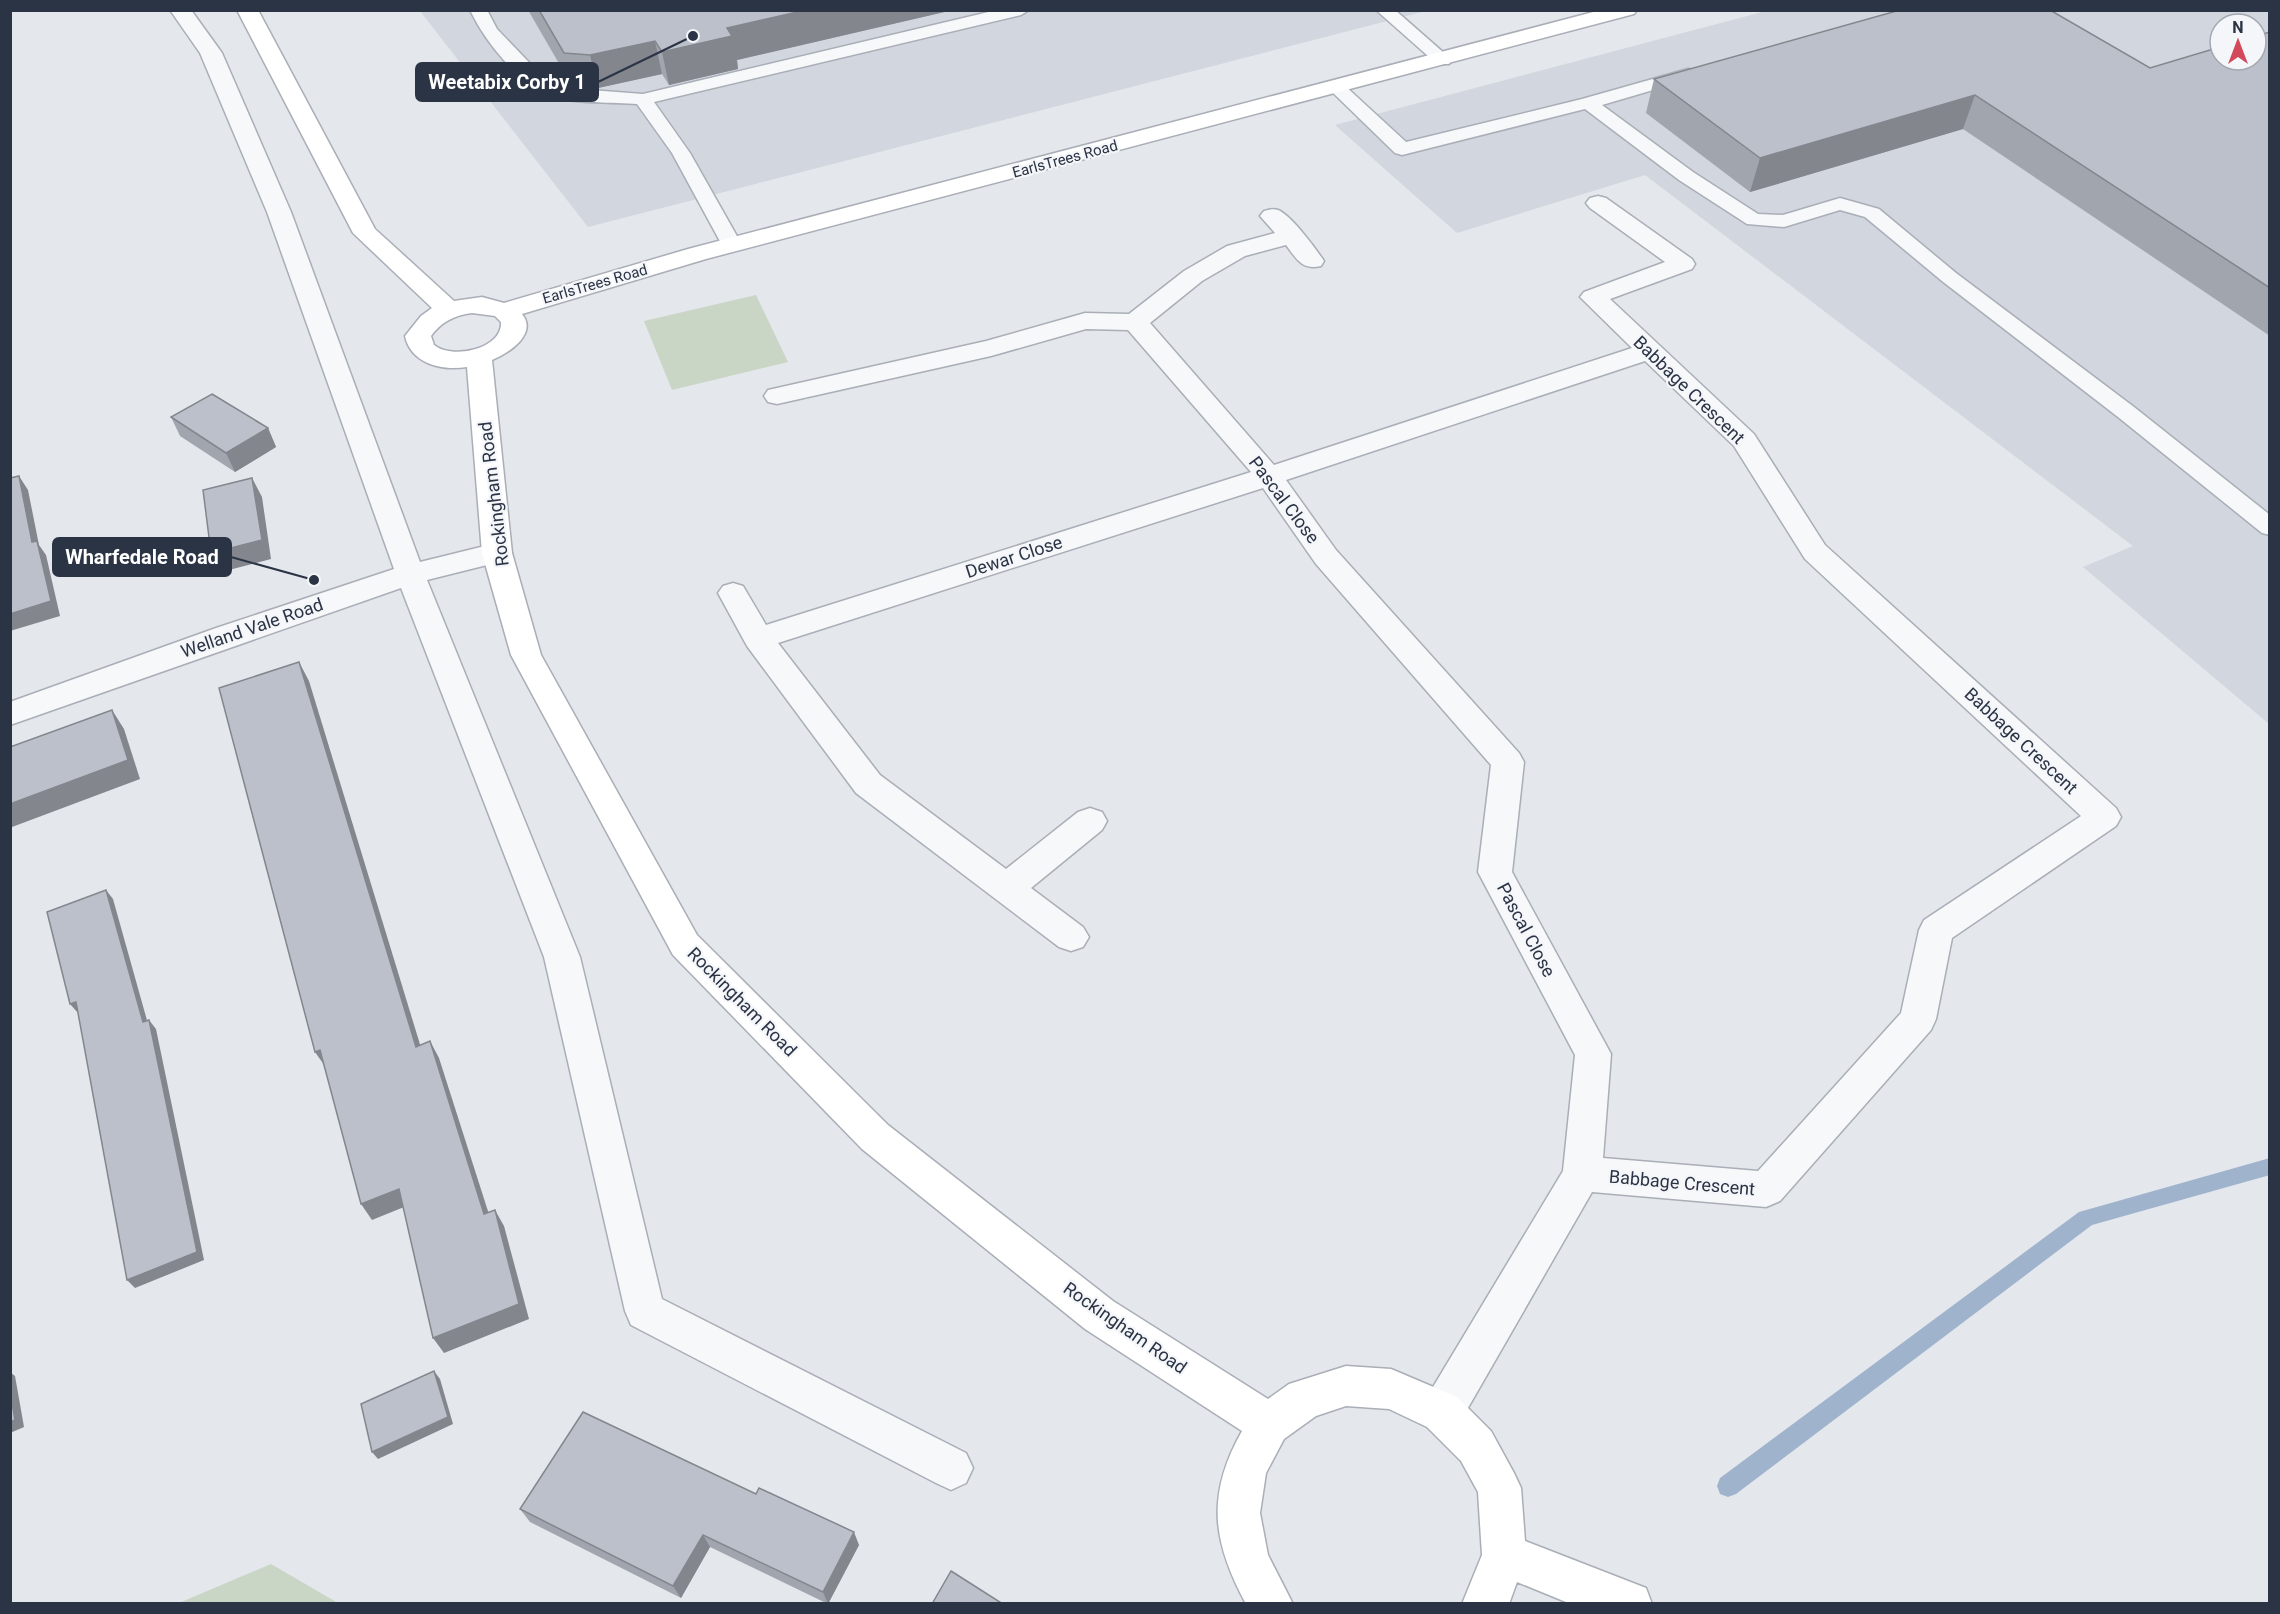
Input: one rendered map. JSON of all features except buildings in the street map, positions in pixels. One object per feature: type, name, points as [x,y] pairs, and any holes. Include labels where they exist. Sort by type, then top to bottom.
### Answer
[{"type":"street","points":[[180,10],[211,53],[279,212],[410,574],[562,957],[645,1311],[951,1468]]},
{"type":"street","points":[[247,10],[365,233],[449,310]]},
{"type":"street","name":"EarlsTrees Road","points":[[504,311],[732,245],[1627,10]]},
{"type":"street","name":"Babbage Crescent","points":[[1582,1174],[1766,1190],[1918,1019],[1936,930],[2104,818],[1815,552],[1744,440],[1593,297],[1683,264],[1598,203]]},
{"type":"street","points":[[1272,216],[1312,261]]},
{"type":"street","points":[[777,396],[991,348],[1085,321],[1136,322],[1193,276],[1236,251],[1291,236]]},
{"type":"street","points":[[482,305],[504,311],[513,318],[515,326],[513,336],[504,345],[479,358],[446,360],[432,356],[422,350],[418,336],[423,326],[449,310],[482,305]]},
{"type":"street","name":"Pascal Close","points":[[1136,322],[1269,476],[1326,557],[1508,762],[1495,872],[1593,1054],[1582,1174],[1442,1412]]},
{"type":"street","name":"Dewar Close","points":[[758,638],[1269,476],[1648,351]]},
{"type":"street","name":"Rockingham Road","points":[[479,358],[497,553],[526,655],[685,945],[875,1137],[1099,1315],[1269,1424]]},
{"type":"street","name":"Welland Vale Road","points":[[10,714],[226,636],[410,574],[497,553]]},
{"type":"street","points":[[733,593],[758,638],[868,784],[1071,937]]},
{"type":"street","points":[[1005,889],[1090,821]]},
{"type":"street","points":[[1271,1604],[1246,1561],[1238,1513],[1245,1468],[1269,1424],[1304,1399],[1346,1386],[1391,1389],[1442,1412],[1476,1446],[1499,1488],[1504,1555],[1488,1599],[1484,1604]]},
{"type":"street","points":[[1504,1555],[1630,1604]]},
{"type":"lane","points":[[478,10],[489,31],[538,82],[560,93],[643,99],[1021,10]]},
{"type":"lane","points":[[1384,10],[1443,60]]},
{"type":"lane","points":[[1337,88],[1402,149],[1588,103],[1700,70]]},
{"type":"lane","points":[[643,99],[681,153],[732,245]]},
{"type":"lane","points":[[1588,103],[1686,176],[1754,220],[1784,221],[1840,204],[1872,213],[1949,277],[2126,412],[2270,527]]},
{"type":"shaded area","points":[[420,11],[1426,11],[588,227]]},
{"type":"shaded area","points":[[1766,11],[2269,11],[2269,724],[2083,567],[2133,546],[1645,175],[1457,233],[1335,125]]},
{"type":"green space","points":[[756,295],[788,362],[672,390],[644,321]]},
{"type":"green space","points":[[271,1564],[338,1603],[179,1603]]},
{"type":"waterway","points":[[1728,1486],[2086,1218],[2270,1166]]},
{"type":"place","name":"Weetabix Corby 1","points":[[693,36]]},
{"type":"place","name":"Wharfedale Road","points":[[314,580]]}]
